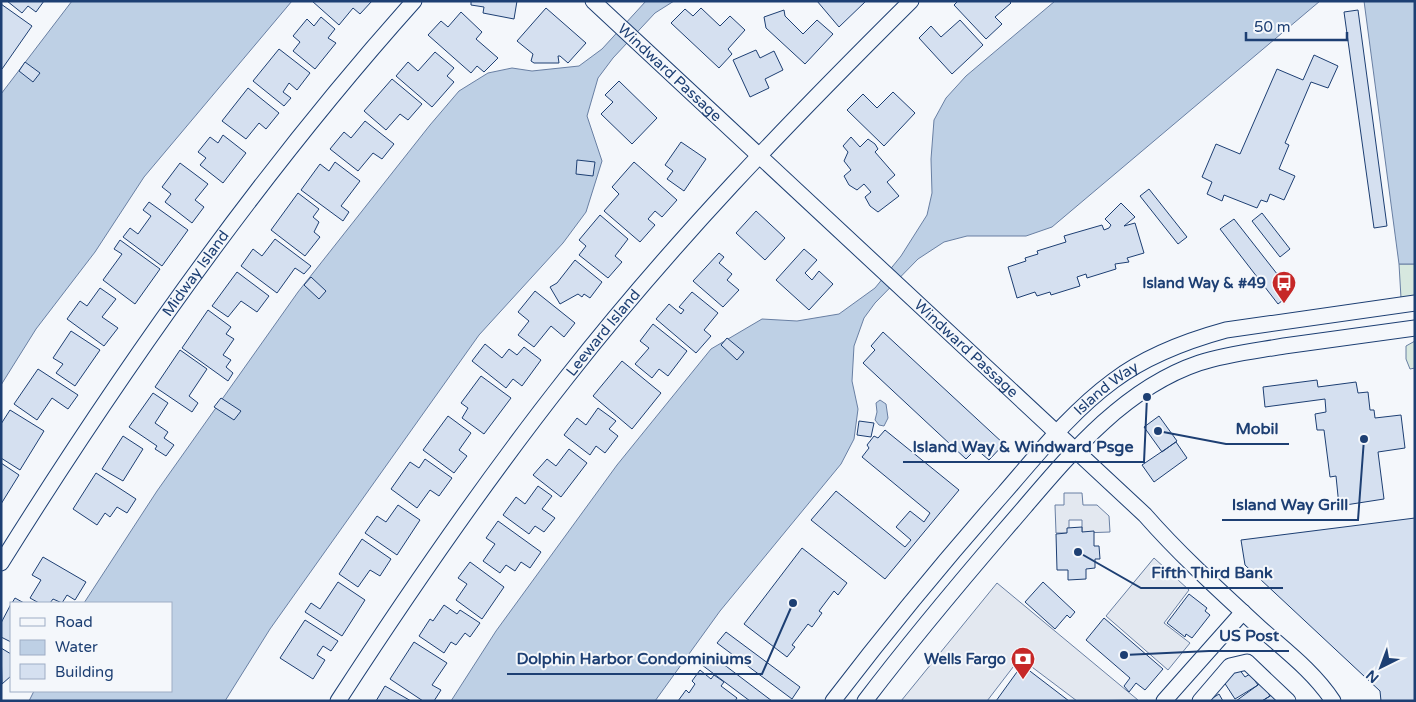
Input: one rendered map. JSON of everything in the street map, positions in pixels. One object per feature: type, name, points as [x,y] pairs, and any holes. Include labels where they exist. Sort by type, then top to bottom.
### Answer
[{"type":"street","name":"Midway Island","points":[[1,563],[48,488],[128,368],[214,248],[304,131],[414,1]]},
{"type":"street","name":"Windward Passage","points":[[593,1],[1145,515],[1165,538],[1242,612],[1312,675],[1333,701]]},
{"type":"street","name":"Leeward Island","points":[[338,701],[393,616],[477,496],[567,376],[661,263],[759,155],[911,1]]},
{"type":"street","name":"Island Way","points":[[833,701],[944,562],[1057,433],[1112,381],[1165,350],[1195,338],[1226,330],[1415,303]]},
{"type":"street","name":"Island Way","points":[[865,701],[962,579],[1075,451],[1136,395],[1166,377],[1198,363],[1236,353],[1415,328]]},
{"type":"street","points":[[1164,701],[1242,612]]},
{"type":"street","points":[[1200,701],[1230,666],[1247,662],[1288,701]]},
{"type":"shaded area","points":[[1399,264],[1415,264],[1415,296],[1401,298]]},
{"type":"shaded area","points":[[1415,341],[1415,368],[1410,369],[1406,359],[1406,346]]},
{"type":"shaded area","points":[[1064,493],[1082,493],[1083,505],[1097,505],[1109,516],[1110,532],[1082,533],[1082,520],[1069,520],[1069,533],[1056,533],[1055,505],[1064,505]]},
{"type":"shaded area","points":[[1154,558],[1189,590],[1164,623],[1190,643],[1168,670],[1106,616]]},
{"type":"shaded area","points":[[997,583],[1138,700],[1077,701],[1020,658],[987,701],[901,701]]},
{"type":"water","points":[[72,1],[292,1],[144,177],[95,252],[36,329],[1,385],[1,94]]},
{"type":"water","points":[[646,1],[674,1],[655,13],[613,58],[598,78],[587,116],[602,161],[586,212],[563,243],[479,335],[270,629],[225,701],[29,701],[34,692],[172,692],[172,602],[85,602],[157,491],[298,292],[459,91],[488,73],[512,68],[532,71],[579,66],[602,49]]},
{"type":"water","points":[[1055,1],[1320,1],[1052,227],[1026,236],[967,236],[944,242],[918,259],[875,303],[864,318],[854,346],[852,381],[858,409],[854,439],[841,464],[720,611],[655,701],[451,701],[496,631],[617,465],[711,349],[762,319],[797,321],[839,314],[875,288],[901,256],[927,215],[932,193],[931,159],[934,120],[946,98],[966,76]]},
{"type":"water","points":[[1364,1],[1415,1],[1415,264],[1399,264]]},
{"type":"water","points":[[880,400],[886,404],[888,418],[884,426],[879,425],[875,420],[877,412],[876,403]]},
{"type":"building","points":[[7,1],[44,1],[36,12],[28,6],[22,13]]},
{"type":"building","points":[[312,1],[372,1],[360,14],[353,8],[339,25]]},
{"type":"building","points":[[471,1],[517,1],[514,19],[483,13],[484,7],[471,5]]},
{"type":"building","points":[[817,1],[866,1],[839,27]]},
{"type":"building","points":[[958,1],[1009,1],[1011,3],[995,17],[1002,24],[986,39],[954,5]]},
{"type":"building","points":[[1,4],[32,26],[2,69],[1,69]]},
{"type":"building","points":[[546,8],[586,43],[568,63],[558,56],[559,63],[534,63],[531,61],[533,54],[517,41]]},
{"type":"building","points":[[701,8],[720,26],[730,16],[745,30],[728,49],[732,54],[719,68],[671,23],[685,9],[693,16]]},
{"type":"building","points":[[784,10],[785,16],[803,34],[817,20],[833,34],[805,64],[766,28],[764,17]]},
{"type":"building","points":[[1358,10],[1387,226],[1374,228],[1344,12]]},
{"type":"building","points":[[461,12],[482,32],[476,39],[498,58],[484,72],[477,66],[471,73],[428,35],[441,21],[448,27]]},
{"type":"building","points":[[321,17],[335,29],[328,38],[336,43],[315,69],[293,51],[300,42],[293,36],[307,19],[314,26]]},
{"type":"building","points":[[960,20],[983,45],[952,74],[919,38],[931,26],[941,37]]},
{"type":"building","points":[[279,49],[310,73],[297,90],[289,83],[283,92],[291,98],[284,106],[253,81]]},
{"type":"building","points":[[756,50],[760,58],[774,51],[783,70],[765,79],[769,88],[750,97],[733,60]]},
{"type":"building","points":[[435,52],[454,68],[447,76],[454,82],[432,107],[396,76],[408,62],[418,71]]},
{"type":"building","points":[[1314,55],[1338,66],[1328,88],[1311,82],[1285,143],[1289,145],[1279,169],[1295,176],[1284,200],[1270,194],[1267,202],[1261,200],[1257,208],[1224,195],[1222,201],[1207,194],[1212,182],[1202,177],[1216,144],[1240,154],[1277,69],[1303,80]]},
{"type":"building","points":[[25,62],[40,73],[33,82],[19,71]]},
{"type":"building","points":[[392,79],[422,104],[408,120],[400,114],[386,130],[364,111]]},
{"type":"building","points":[[619,81],[657,118],[632,144],[601,114],[613,102],[605,95]]},
{"type":"building","points":[[248,88],[279,113],[266,129],[259,123],[246,139],[222,121]]},
{"type":"building","points":[[893,92],[915,113],[884,146],[847,110],[863,94],[877,108]]},
{"type":"building","points":[[365,121],[394,144],[382,159],[373,153],[358,171],[330,149],[344,132],[351,138]]},
{"type":"building","points":[[223,135],[246,153],[223,183],[200,165],[206,158],[198,152],[210,137],[218,143]]},
{"type":"building","points":[[851,137],[860,147],[868,139],[875,144],[878,149],[875,152],[895,175],[887,182],[899,196],[878,212],[870,206],[865,197],[871,192],[864,184],[857,190],[849,185],[844,176],[851,170],[844,161],[848,152],[843,146]]},
{"type":"building","points":[[681,142],[706,159],[684,191],[667,179],[673,171],[665,165]]},
{"type":"building","points":[[577,160],[595,162],[593,176],[576,174]]},
{"type":"building","points":[[335,162],[360,181],[341,206],[349,212],[343,221],[301,190],[320,164],[329,171]]},
{"type":"building","points":[[634,162],[677,200],[662,217],[655,211],[648,219],[655,225],[640,242],[604,211],[619,194],[612,187]]},
{"type":"building","points":[[180,163],[208,184],[195,200],[204,207],[192,223],[165,202],[171,194],[162,187]]},
{"type":"building","points":[[1149,189],[1187,237],[1178,244],[1140,196]]},
{"type":"building","points":[[298,193],[319,209],[313,217],[319,222],[314,232],[320,237],[305,256],[271,230]]},
{"type":"building","points":[[149,202],[188,230],[162,266],[123,237],[130,228],[138,234],[151,216],[143,210]]},
{"type":"building","points":[[1121,203],[1135,217],[1124,226],[1135,223],[1144,253],[1127,258],[1129,262],[1115,264],[1116,269],[1087,278],[1086,274],[1077,277],[1080,286],[1051,295],[1050,292],[1037,296],[1035,292],[1017,298],[1008,267],[1026,261],[1025,258],[1038,254],[1037,251],[1066,242],[1064,236],[1102,225],[1104,230],[1109,228],[1111,225],[1105,219]]},
{"type":"building","points":[[756,211],[785,238],[765,260],[736,233]]},
{"type":"building","points":[[1262,213],[1290,249],[1280,257],[1252,221]]},
{"type":"building","points":[[600,215],[628,239],[615,256],[622,262],[608,278],[579,255],[586,246],[579,240]]},
{"type":"building","points":[[1234,219],[1292,293],[1278,304],[1220,229]]},
{"type":"building","points":[[275,239],[311,266],[304,274],[295,268],[277,293],[241,266],[253,249],[262,256]]},
{"type":"building","points":[[120,240],[160,269],[135,304],[103,280],[122,254],[114,249]]},
{"type":"building","points":[[804,249],[817,260],[805,273],[812,280],[819,271],[833,284],[809,310],[776,280]]},
{"type":"building","points":[[719,253],[724,257],[719,263],[732,274],[727,280],[739,290],[723,307],[693,281]]},
{"type":"building","points":[[575,260],[602,282],[590,298],[584,294],[582,297],[578,294],[560,304],[550,287],[557,283]]},
{"type":"building","points":[[237,272],[269,296],[257,312],[241,301],[228,317],[212,306]]},
{"type":"building","points":[[311,277],[326,291],[319,299],[304,285]]},
{"type":"building","points":[[100,288],[116,299],[102,317],[118,328],[104,346],[67,319],[80,301],[87,306]]},
{"type":"building","points":[[535,291],[575,323],[564,337],[551,326],[534,347],[518,335],[529,321],[518,312]]},
{"type":"building","points":[[692,292],[718,313],[704,330],[711,336],[696,353],[656,319],[669,304],[681,314],[684,310],[679,307]]},
{"type":"building","points":[[208,310],[231,327],[226,334],[234,339],[223,355],[231,360],[226,367],[233,373],[228,381],[182,348]]},
{"type":"building","points":[[653,324],[687,351],[668,376],[659,369],[652,378],[635,364],[649,348],[640,341]]},
{"type":"building","points":[[71,331],[100,350],[75,386],[56,373],[63,364],[53,358]]},
{"type":"building","points":[[883,332],[1004,444],[989,460],[976,449],[966,459],[863,363],[875,350],[871,346]]},
{"type":"building","points":[[727,338],[744,352],[737,360],[721,345]]},
{"type":"building","points":[[485,344],[502,358],[509,349],[517,355],[524,347],[541,360],[522,386],[513,379],[506,388],[472,361]]},
{"type":"building","points":[[180,350],[207,369],[189,396],[198,403],[192,412],[155,387]]},
{"type":"building","points":[[622,361],[661,393],[632,429],[593,396]]},
{"type":"building","points":[[38,369],[78,395],[68,409],[52,398],[37,420],[14,404]]},
{"type":"building","points":[[481,376],[511,398],[484,434],[462,418],[468,408],[461,403]]},
{"type":"building","points":[[1317,380],[1318,387],[1356,382],[1358,393],[1368,392],[1370,410],[1374,410],[1375,418],[1401,415],[1405,448],[1378,452],[1384,499],[1339,506],[1336,476],[1330,477],[1324,430],[1317,430],[1315,414],[1326,412],[1325,399],[1265,407],[1263,387]]},
{"type":"building","points":[[153,393],[168,403],[155,423],[168,432],[164,438],[174,445],[166,456],[155,449],[157,446],[129,427]]},
{"type":"building","points":[[221,398],[241,411],[234,420],[214,407]]},
{"type":"building","points":[[598,408],[616,421],[609,429],[618,436],[605,453],[596,446],[590,455],[564,435],[577,418],[586,425]]},
{"type":"building","points":[[10,410],[44,431],[20,470],[1,458],[1,424]]},
{"type":"building","points":[[448,416],[471,433],[459,450],[467,456],[454,473],[423,450]]},
{"type":"building","points":[[1159,416],[1177,441],[1162,452],[1144,427]]},
{"type":"building","points":[[859,421],[874,423],[871,437],[857,435]]},
{"type":"building","points":[[885,430],[959,490],[885,579],[811,520],[836,491],[905,547],[911,540],[896,527],[910,511],[924,522],[930,513],[862,457],[869,448],[867,445],[874,436],[878,438]]},
{"type":"building","points":[[123,436],[143,449],[123,481],[102,469]]},
{"type":"building","points":[[1176,442],[1187,458],[1154,482],[1142,465]]},
{"type":"building","points":[[569,449],[587,463],[561,497],[533,475],[547,459],[556,466]]},
{"type":"building","points":[[425,459],[452,478],[439,496],[430,490],[417,508],[391,489],[410,462],[419,468]]},
{"type":"building","points":[[1,463],[19,475],[1,504]]},
{"type":"building","points":[[96,473],[136,499],[127,513],[117,507],[110,517],[105,513],[97,525],[73,509]]},
{"type":"building","points":[[538,486],[552,496],[542,509],[555,518],[544,532],[535,526],[529,534],[503,515],[516,497],[525,504]]},
{"type":"building","points":[[398,505],[420,520],[397,555],[365,533],[377,516],[386,522]]},
{"type":"building","points":[[1415,518],[1415,701],[1381,701],[1380,691],[1245,565],[1241,540]]},
{"type":"building","points":[[498,521],[541,552],[530,568],[521,562],[515,571],[506,565],[500,573],[483,561],[495,544],[486,538]]},
{"type":"building","points":[[1082,527],[1082,532],[1094,531],[1094,546],[1099,546],[1100,559],[1095,559],[1095,568],[1086,569],[1086,579],[1068,580],[1068,570],[1057,570],[1056,534],[1067,533],[1067,528]]},
{"type":"building","points":[[362,539],[391,559],[380,576],[370,570],[358,587],[339,574]]},
{"type":"building","points":[[802,548],[847,583],[838,595],[834,591],[819,611],[822,613],[812,627],[808,624],[792,645],[795,647],[787,657],[744,624]]},
{"type":"building","points":[[43,557],[86,582],[75,600],[67,595],[63,602],[53,599],[51,602],[37,602],[30,598],[41,580],[32,575]]},
{"type":"building","points":[[470,562],[504,587],[482,619],[456,600],[467,584],[458,578]]},
{"type":"building","points":[[338,582],[365,600],[342,636],[305,612],[311,603],[320,609]]},
{"type":"building","points":[[1043,582],[1075,612],[1070,618],[1067,615],[1055,629],[1025,602]]},
{"type":"building","points":[[1189,594],[1207,608],[1205,611],[1210,615],[1192,638],[1186,634],[1185,637],[1167,623]]},
{"type":"building","points":[[15,598],[22,602],[13,602]]},
{"type":"building","points":[[444,605],[457,614],[460,610],[480,623],[470,637],[465,633],[456,645],[451,642],[444,653],[419,636],[430,619],[433,621]]},
{"type":"building","points":[[10,606],[10,642],[1,637],[1,623]]},
{"type":"building","points":[[1104,618],[1163,669],[1145,690],[1136,683],[1129,692],[1124,686],[1130,678],[1086,640]]},
{"type":"building","points":[[305,620],[338,641],[331,651],[323,646],[317,655],[325,660],[313,679],[280,658]]},
{"type":"building","points":[[726,632],[800,687],[792,699],[717,643]]},
{"type":"building","points":[[414,642],[447,663],[432,685],[441,690],[434,701],[423,701],[390,679]]},
{"type":"building","points":[[1,648],[10,653],[10,677],[2,684]]},
{"type":"building","points":[[710,654],[772,701],[750,701],[702,665]]},
{"type":"building","points":[[1022,665],[1069,701],[996,701]]},
{"type":"building","points":[[1239,669],[1245,677],[1250,674],[1258,685],[1235,699],[1222,679]]},
{"type":"building","points":[[700,670],[711,679],[714,675],[724,682],[721,686],[737,698],[735,701],[678,701],[686,690],[689,693],[695,684],[692,681]]},
{"type":"building","points":[[1262,682],[1270,696],[1262,701],[1236,701]]},
{"type":"building","points":[[385,686],[411,701],[376,701]]},
{"type":"building","points":[[1275,693],[1280,701],[1262,701],[1270,696]]},
{"type":"building","points":[[1219,694],[1223,701],[1208,701]]},
{"type":"place","name":"Island Way & #49","points":[[1284,304]]},
{"type":"place","name":"Island Way & Windward Psge","points":[[1147,397]]},
{"type":"place","name":"Mobil","points":[[1158,431]]},
{"type":"place","name":"Island Way Grill","points":[[1364,439]]},
{"type":"place","name":"Fifth Third Bank","points":[[1078,552]]},
{"type":"place","name":"Dolphin Harbor Condominiums","points":[[793,603]]},
{"type":"place","name":"US Post","points":[[1124,655]]},
{"type":"place","name":"Wells Fargo","points":[[1023,680]]}]
